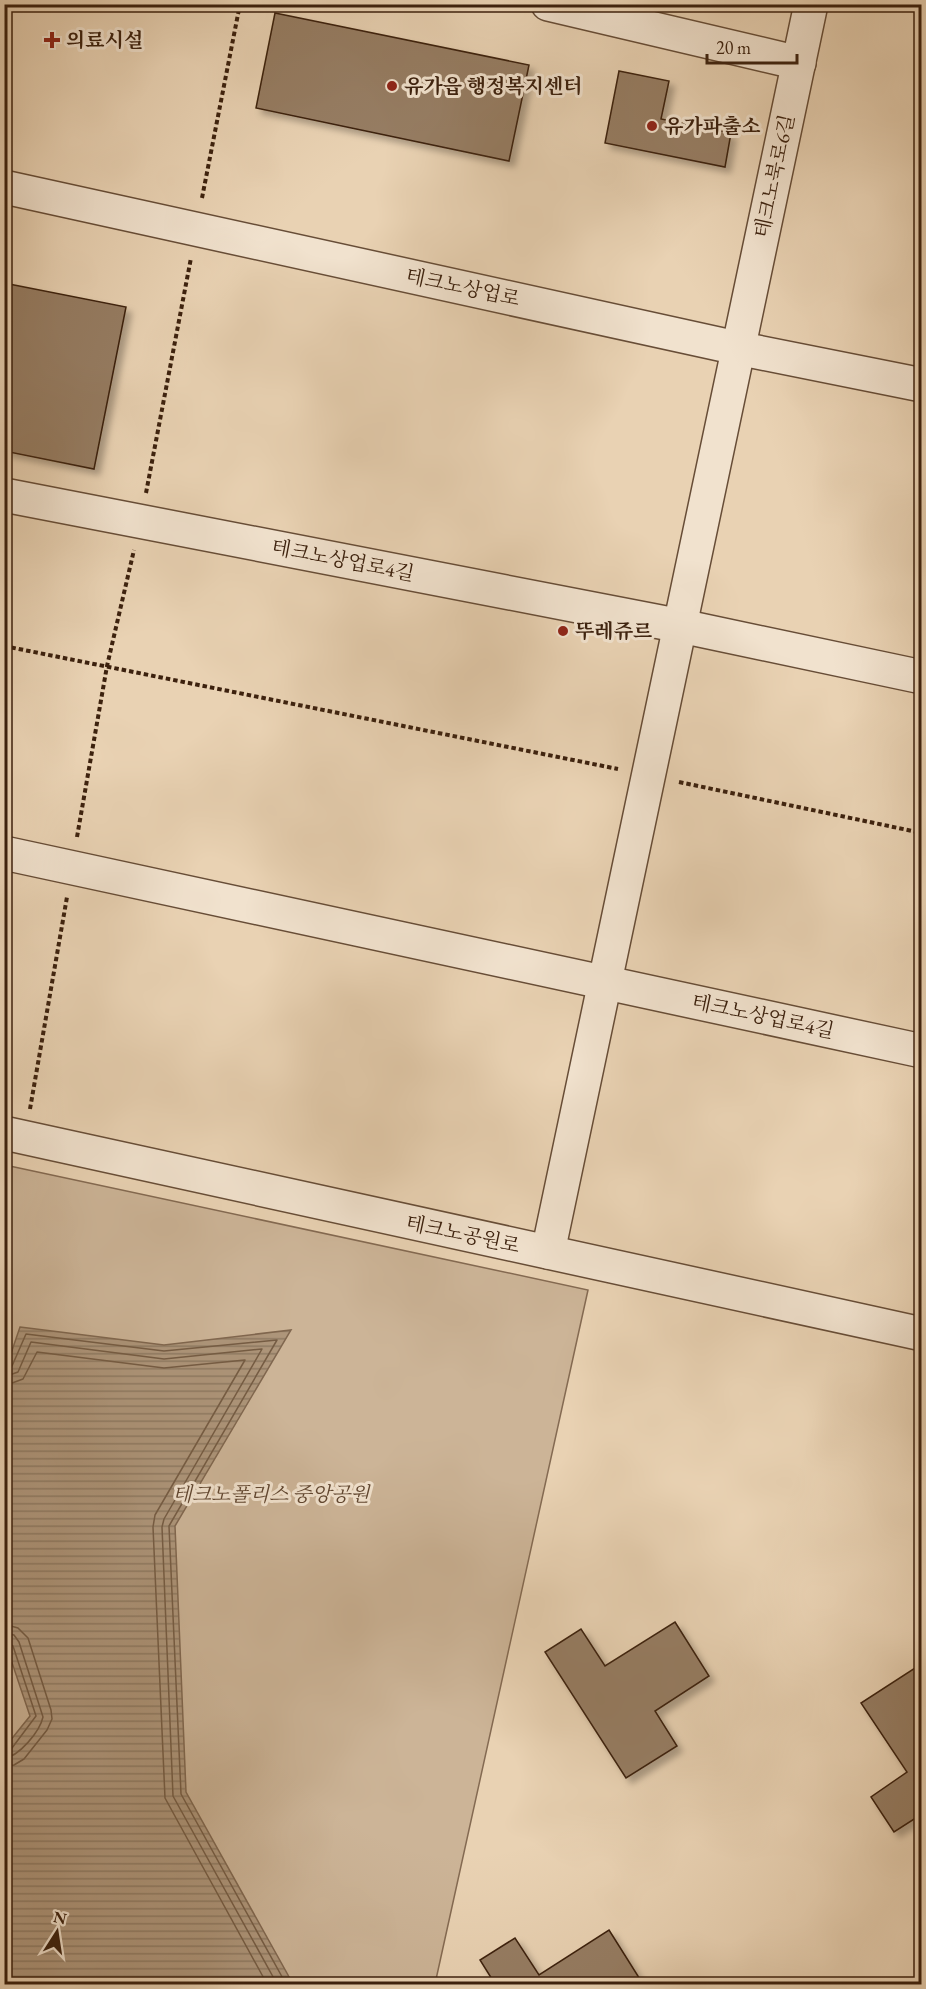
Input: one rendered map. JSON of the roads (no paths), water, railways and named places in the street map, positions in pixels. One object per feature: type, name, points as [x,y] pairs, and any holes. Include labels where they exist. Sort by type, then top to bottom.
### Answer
[{"type":"street","points":[[548,4],[799,63]]},
{"type":"street","name":"테크노북로6길","points":[[737,348],[811,4]]},
{"type":"street","name":"테크노상업로","points":[[4,187],[737,348],[921,385]]},
{"type":"street","points":[[548,1252],[681,626],[737,348]]},
{"type":"street","name":"테크노상업로4길","points":[[4,495],[681,626],[921,677]]},
{"type":"street","name":"테크노상업로4길","points":[[4,853],[921,1051]]},
{"type":"street","name":"테크노공원로","points":[[15,1136],[921,1334]]},
{"type":"water","points":[[20,1327],[164,1345],[291,1330],[175,1526],[186,1792],[293,1984],[5,1984],[5,1747],[30,1716],[4,1639],[5,1371]]},
{"type":"place","name":"의료시설","points":[[52,40]]},
{"type":"place","name":"유가읍 행정복지센터","points":[[392,86]]},
{"type":"place","name":"유가파출소","points":[[652,126]]},
{"type":"place","name":"뚜레쥬르","points":[[563,631]]},
{"type":"park label","name":"테크노폴리스 중앙공원","points":[[271,1494]]}]
